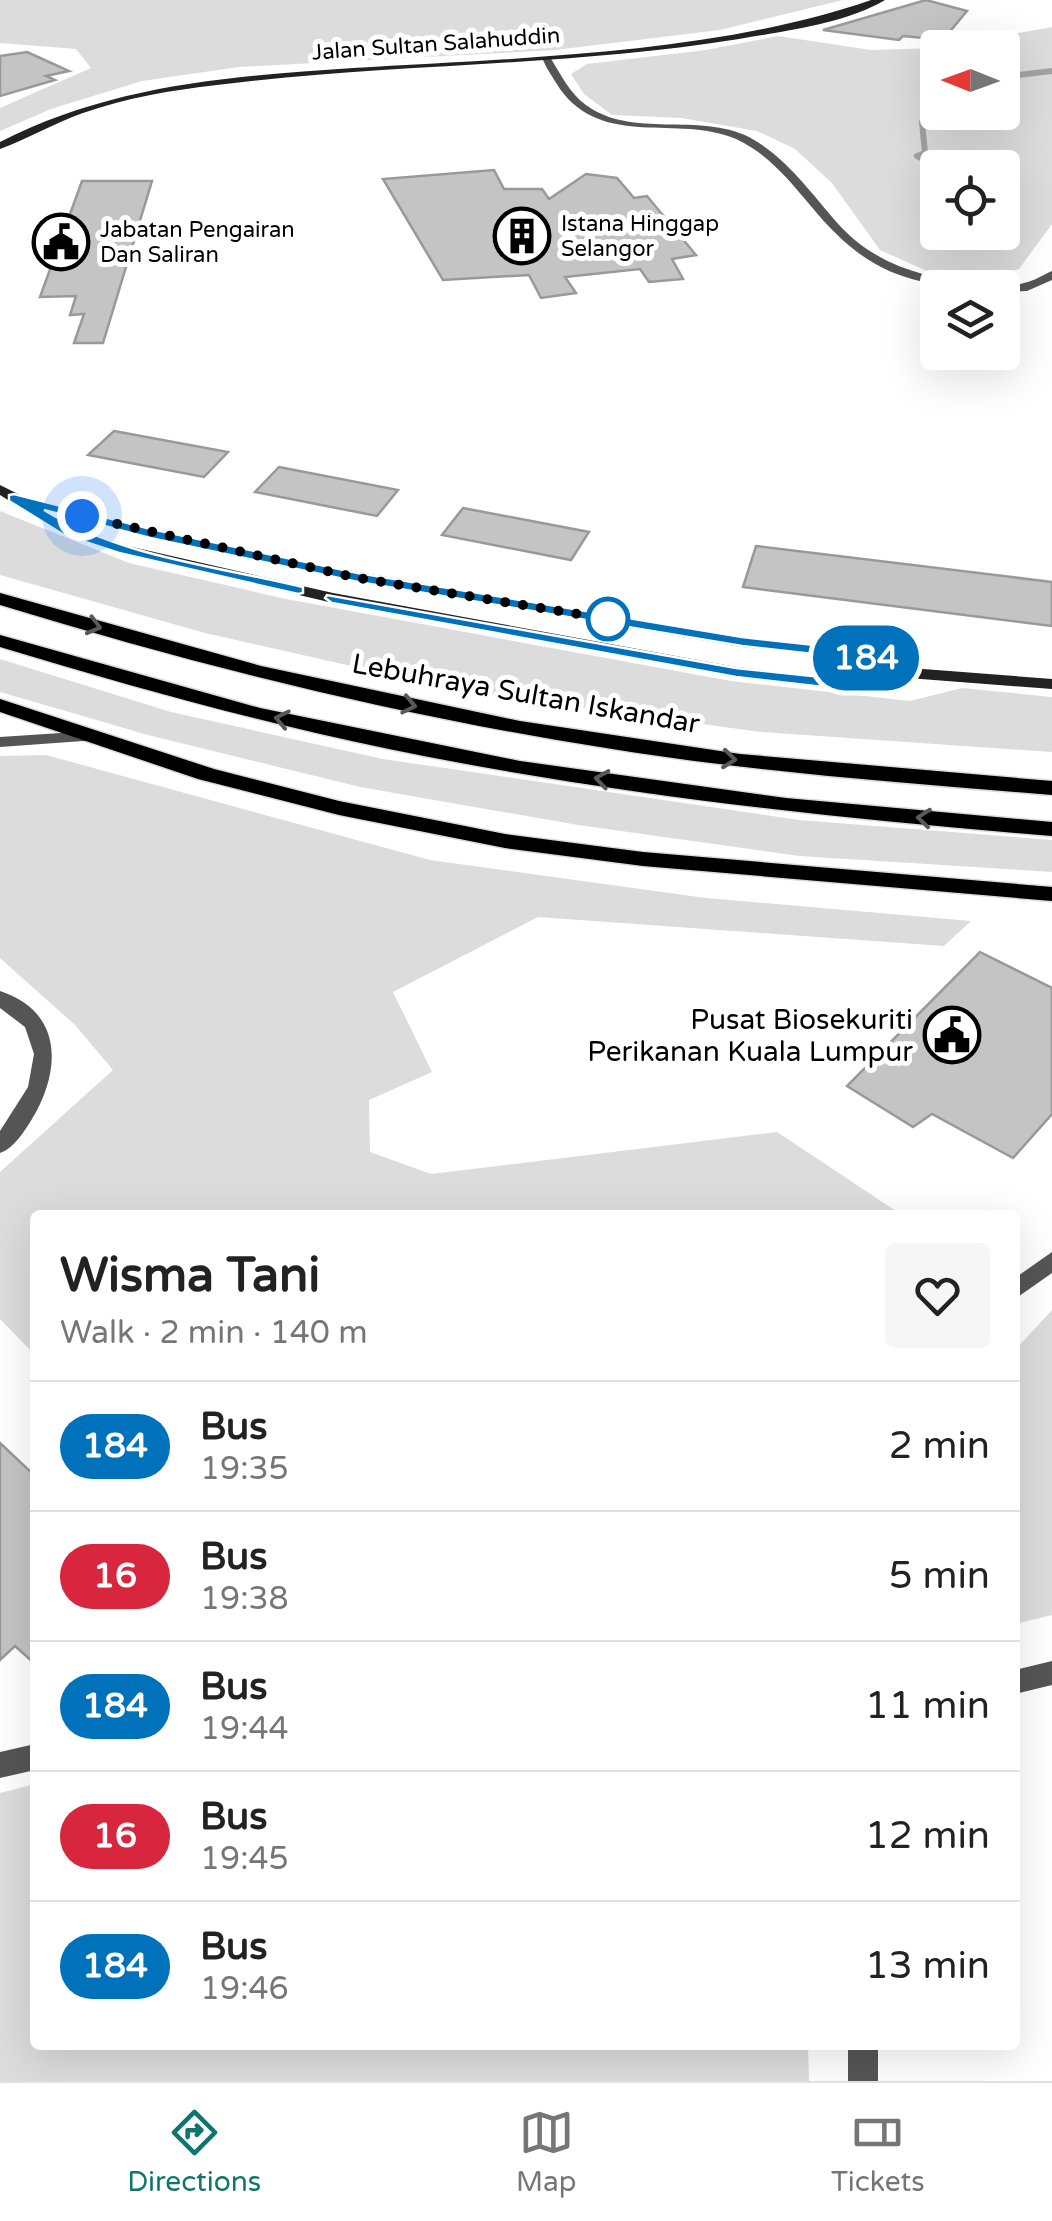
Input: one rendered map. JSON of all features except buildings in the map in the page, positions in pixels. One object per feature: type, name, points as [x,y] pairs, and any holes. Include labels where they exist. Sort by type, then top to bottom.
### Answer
[{"type":"main road","name":"Lebuhraya Sultan Iskandar","points":[[0,599],[272,673],[502,724],[696,755],[1052,788]]},
{"type":"main road","points":[[0,641],[271,717],[461,756],[700,795],[1052,830]]},
{"type":"main road","points":[[0,705],[178,766],[340,808],[505,841],[643,859],[1052,894]]},
{"type":"street","name":"Jalan Sultan Salahuddin","points":[[0,146],[42,126],[114,102],[200,86],[324,72],[546,59],[698,43],[880,0]]},
{"type":"street","points":[[546,59],[581,106],[598,117],[709,128],[761,147],[854,246],[878,262],[920,278]]},
{"type":"street","points":[[1020,287],[1052,275]]},
{"type":"street","points":[[7,494],[69,532],[124,550],[332,598],[736,672],[850,685],[908,673]]},
{"type":"street","points":[[7,494],[150,534],[358,578],[742,642],[851,653],[908,673],[1052,684]]},
{"type":"street","points":[[0,742],[91,736]]},
{"type":"street","points":[[0,998],[32,1024],[46,1052],[40,1086],[0,1145]]},
{"type":"street","points":[[1020,1286],[1052,1261]]},
{"type":"street","points":[[1020,1681],[1052,1673]]},
{"type":"street","points":[[0,1765],[30,1759]]},
{"type":"street","points":[[862,2050],[863,2081]]},
{"type":"shaded area","points":[[0,0],[843,0],[720,30],[555,50],[239,67],[142,81],[51,109],[0,131],[0,108],[91,68],[76,49],[0,43]]},
{"type":"shaded area","points":[[1052,27],[1052,224],[1019,269],[925,270],[880,250],[832,183],[795,149],[757,131],[682,118],[612,115],[584,94],[571,74],[587,64],[706,50],[778,36],[871,50],[920,49],[920,130],[1020,130],[1020,33]]},
{"type":"shaded area","points":[[0,511],[129,563],[286,599],[731,681],[910,701],[962,688],[1052,697],[1052,752],[761,732],[466,692],[205,633],[0,575]]},
{"type":"shaded area","points":[[0,659],[171,712],[383,759],[799,820],[1052,840],[1052,872],[799,856],[578,825],[360,787],[148,735],[0,692]]},
{"type":"shaded area","points":[[46,755],[430,860],[706,898],[971,921],[944,946],[538,917],[393,992],[432,1072],[369,1100],[370,1152],[431,1174],[777,1132],[894,1210],[30,1210],[30,1350],[0,1319],[0,1172],[113,1070],[75,1025],[0,958],[0,756]]},
{"type":"shaded area","points":[[1052,1310],[1052,1615],[1020,1623],[1020,1345]]},
{"type":"shaded area","points":[[30,1785],[30,2050],[808,2050],[809,2081],[0,2081],[0,1793]]},
{"type":"waterway","points":[[1020,75],[1052,71]]},
{"type":"waterway","points":[[923,130],[925,150]]},
{"type":"waterway","points":[[920,155],[920,158]]},
{"type":"bus line","name":"184","points":[[298,590],[124,550],[69,532],[14,498],[150,534],[358,578],[742,642],[851,653],[908,673],[850,685],[736,672],[631,656],[332,598]]},
{"type":"place","name":"Istana Hinggap Selangor","points":[[522,236]]},
{"type":"place","name":"Jabatan Pengairan Dan Saliran","points":[[61,242]]},
{"type":"place","name":"Pusat Biosekuriti Perikanan Kuala Lumpur","points":[[952,1035]]},
{"type":"route","points":[[82,516],[358,578],[608,619]]}]
